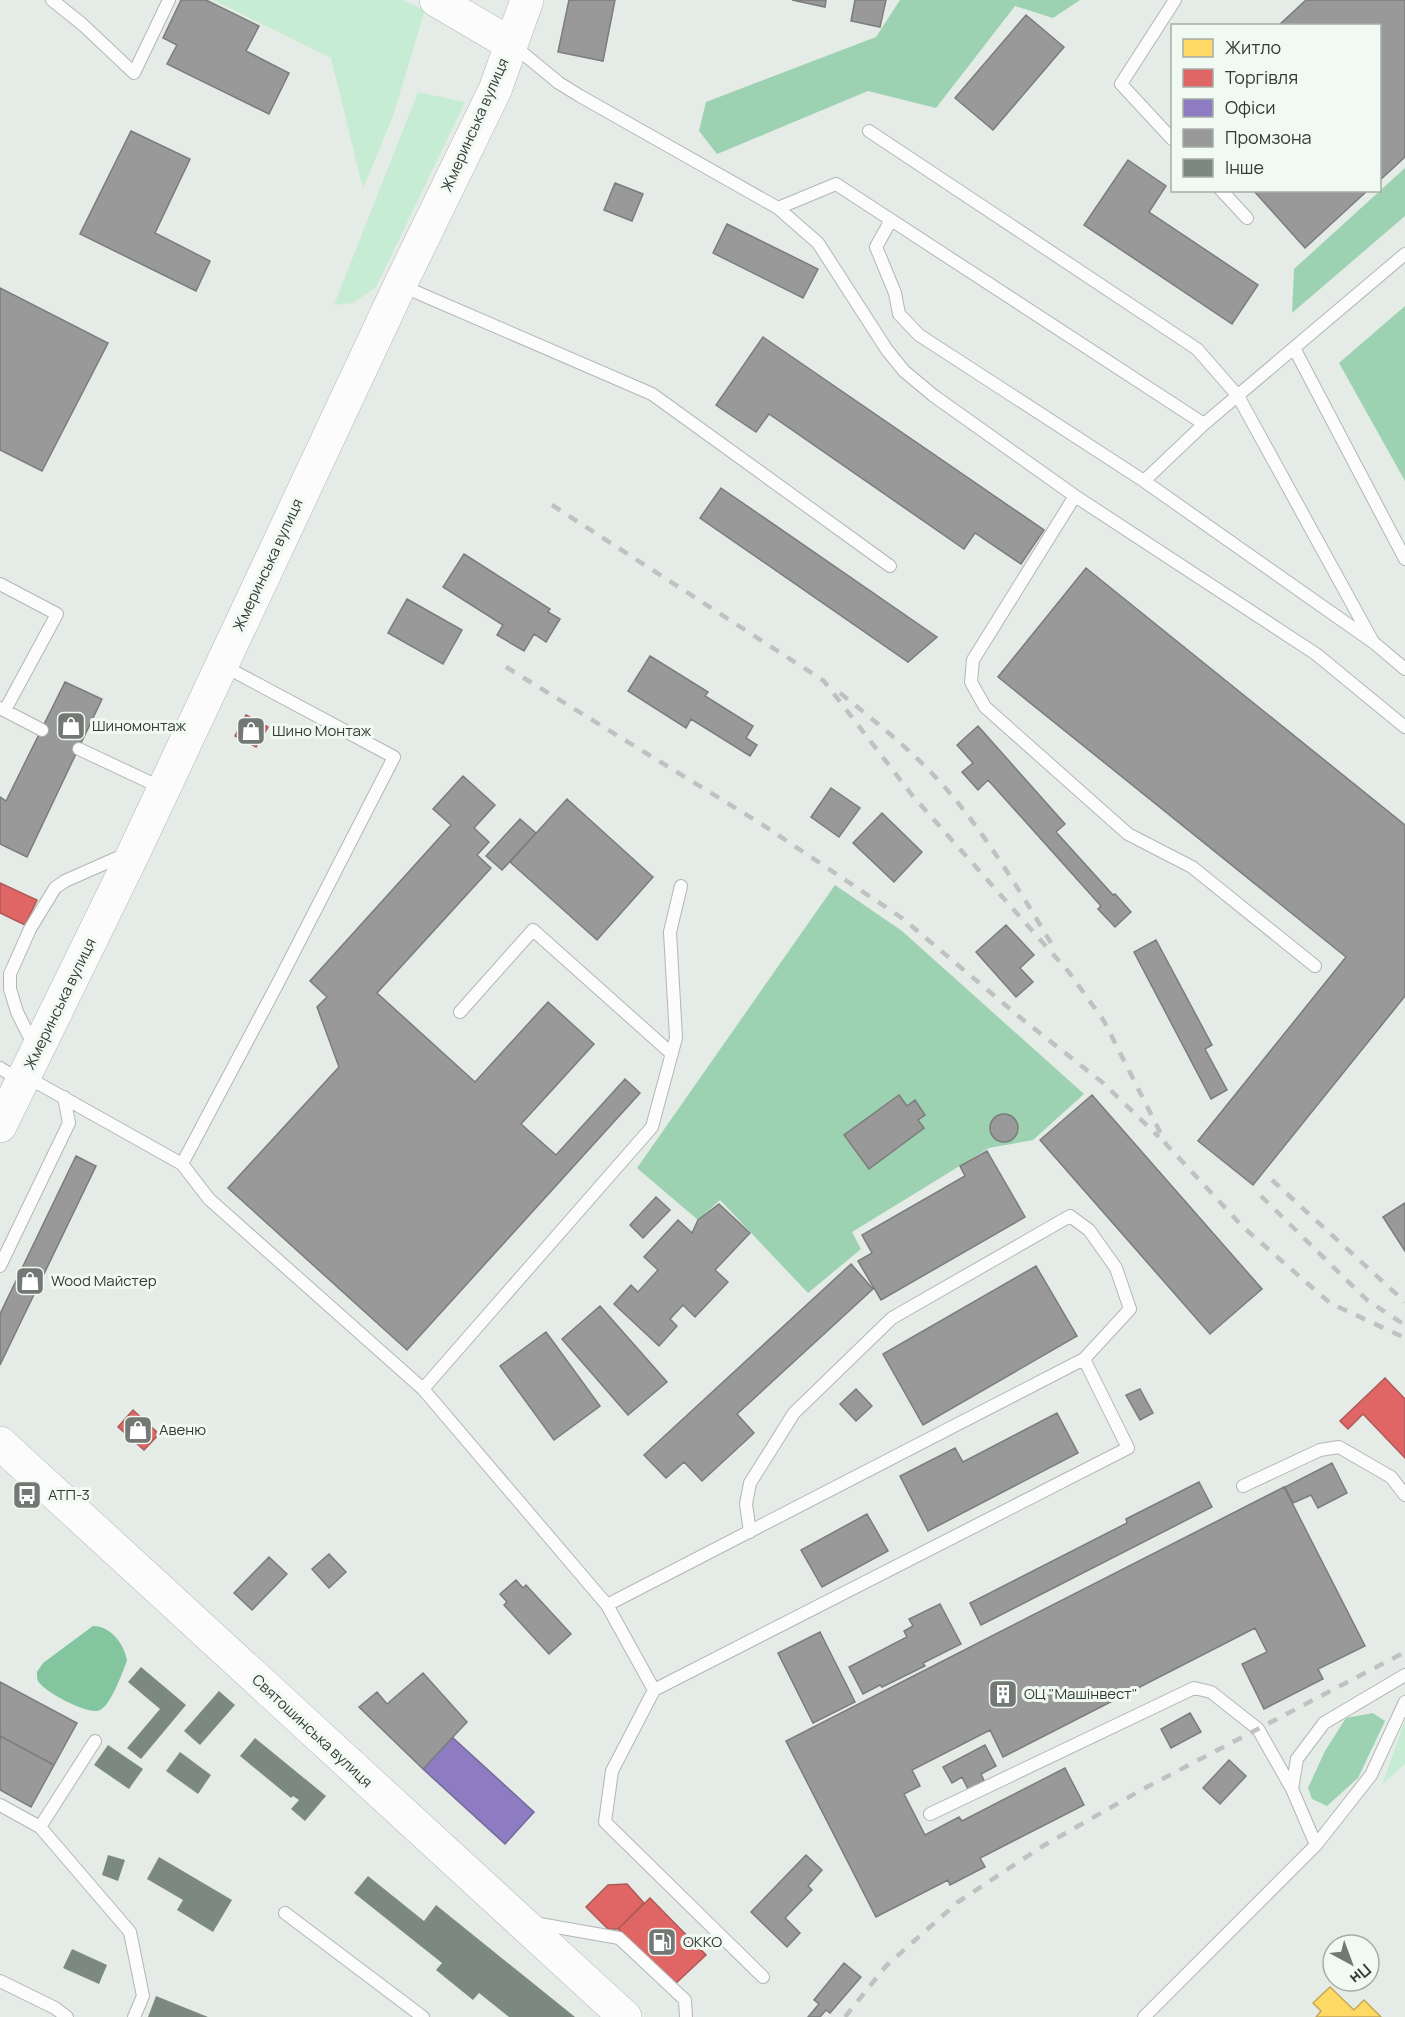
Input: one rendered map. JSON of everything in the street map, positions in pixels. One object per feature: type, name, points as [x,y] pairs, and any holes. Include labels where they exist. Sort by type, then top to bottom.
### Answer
[{"type":"main road","points":[[436,0],[511,44]]},
{"type":"main road","name":"Жмеринська вулиця","points":[[0,1126],[21,1069],[135,850],[400,285],[495,90],[527,0]]},
{"type":"main road","name":"Святошинська вулиця","points":[[0,1443],[625,2017]]},
{"type":"lane","points":[[52,0],[82,24],[134,73],[169,0]]},
{"type":"lane","points":[[1171,137],[1120,84],[1175,0]]},
{"type":"lane","points":[[511,44],[573,92],[778,208],[818,243],[887,350],[904,371],[934,396],[1075,496],[1316,654],[1405,727]]},
{"type":"lane","points":[[869,131],[1197,349],[1238,396],[1373,642]]},
{"type":"lane","points":[[778,208],[836,184],[1204,424]]},
{"type":"lane","points":[[1223,192],[1247,218]]},
{"type":"lane","points":[[891,220],[876,247],[896,293],[899,314],[919,335],[1144,481],[1373,642],[1405,669]]},
{"type":"lane","points":[[1144,481],[1204,424],[1405,254]]},
{"type":"lane","points":[[400,285],[652,394],[890,566]]},
{"type":"lane","points":[[1294,348],[1405,559]]},
{"type":"lane","points":[[1075,496],[973,660],[971,682],[986,706],[1128,834],[1192,867],[1315,966]]},
{"type":"lane","points":[[0,584],[57,614],[3,709],[42,730]]},
{"type":"lane","points":[[182,1164],[394,757],[221,664]]},
{"type":"lane","points":[[79,749],[163,788]]},
{"type":"lane","points":[[135,850],[65,881],[56,888],[30,929],[10,974],[10,989],[17,1012],[21,1069],[64,1097],[182,1164],[209,1199],[423,1389],[607,1605],[654,1690]]},
{"type":"lane","points":[[423,1389],[652,1128],[676,1038],[670,932],[681,886]]},
{"type":"lane","points":[[460,1012],[533,930],[672,1054]]},
{"type":"lane","points":[[0,1266],[69,1123],[64,1097]]},
{"type":"lane","points":[[607,1605],[750,1532],[1084,1359],[1130,1309],[1116,1268],[1089,1230],[1070,1216],[892,1318],[794,1413],[750,1483],[746,1504],[750,1532]]},
{"type":"lane","points":[[763,1977],[605,1822],[612,1771],[654,1690],[1128,1448],[1084,1359]]},
{"type":"lane","points":[[1244,1486],[1320,1450],[1339,1447],[1391,1477],[1405,1495]]},
{"type":"lane","points":[[1292,1789],[1297,1759],[1323,1723],[1405,1675]]},
{"type":"lane","points":[[930,1814],[1194,1688],[1211,1692],[1258,1729],[1292,1789],[1316,1845]]},
{"type":"lane","points":[[1144,2017],[1316,1845],[1371,1775],[1405,1702]]},
{"type":"lane","points":[[40,1827],[95,1741]]},
{"type":"lane","points":[[0,1805],[40,1827],[130,1932],[143,1996],[134,2017]]},
{"type":"lane","points":[[285,1913],[423,2017]]},
{"type":"lane","points":[[520,1921],[619,1938],[685,2000],[686,2017]]},
{"type":"lane","points":[[0,1981],[55,2008],[67,2017]]},
{"type":"shaded area","points":[[213,0],[402,0],[425,10],[393,116],[363,189],[331,58]]},
{"type":"shaded area","points":[[900,0],[1080,0],[1053,18],[1015,6],[936,108],[868,91],[717,154],[699,131],[706,102],[876,37]]},
{"type":"shaded area","points":[[418,92],[465,102],[376,287],[353,303],[334,305]]},
{"type":"shaded area","points":[[1405,168],[1405,216],[1292,313],[1294,269]]},
{"type":"shaded area","points":[[1405,306],[1405,481],[1339,363]]},
{"type":"shaded area","points":[[835,885],[902,931],[1084,1094],[1033,1140],[989,1148],[852,1232],[861,1249],[808,1293],[720,1200],[698,1220],[637,1168]]},
{"type":"shaded area","points":[[93,1626],[106,1629],[116,1638],[127,1661],[108,1702],[100,1710],[94,1711],[77,1706],[48,1691],[38,1681],[37,1674],[43,1663]]},
{"type":"shaded area","points":[[1373,1713],[1385,1721],[1358,1778],[1327,1806],[1312,1799],[1308,1788],[1325,1751],[1346,1718]]},
{"type":"shaded area","points":[[1405,1723],[1405,1764],[1382,1785],[1403,1726]]},
{"type":"building: Житло","points":[[1324,1993],[1336,1993],[1354,2010],[1364,2000],[1381,2017],[1316,2017],[1321,2011],[1313,2003]]},
{"type":"building: Торгівля","name":"Шино Монтаж","points":[[246,715],[268,727],[256,747],[235,736]]},
{"type":"building: Торгівля","points":[[0,883],[37,900],[25,925],[0,913]]},
{"type":"building: Торгівля","points":[[1385,1378],[1405,1399],[1405,1458],[1363,1414],[1348,1429],[1340,1421]]},
{"type":"building: Торгівля","name":"Авеню","points":[[133,1410],[159,1434],[144,1450],[118,1427]]},
{"type":"building: Торгівля","points":[[627,1884],[644,1903],[618,1929],[608,1929],[586,1907],[608,1885]]},
{"type":"building: Торгівля","name":"ОККО","points":[[650,1898],[706,1955],[674,1985],[618,1929]]},
{"type":"building: Офіси","points":[[452,1737],[534,1812],[505,1844],[423,1769]]},
{"type":"building: Промзона","points":[[181,0],[206,0],[259,26],[246,51],[289,73],[269,114],[167,64],[177,45],[163,38]]},
{"type":"building: Промзона","points":[[569,0],[615,0],[603,61],[558,52]]},
{"type":"building: Промзона","points":[[792,0],[826,0],[825,7]]},
{"type":"building: Промзона","points":[[855,0],[886,0],[880,27],[851,21]]},
{"type":"building: Промзона","points":[[1306,0],[1405,0],[1405,157],[1381,179],[1381,24],[1280,24]]},
{"type":"building: Промзона","points":[[1026,15],[1064,47],[993,130],[955,98]]},
{"type":"building: Промзона","points":[[131,131],[190,159],[155,233],[210,261],[196,291],[80,234]]},
{"type":"building: Промзона","points":[[1128,160],[1166,186],[1149,212],[1258,285],[1232,324],[1084,225]]},
{"type":"building: Промзона","points":[[615,183],[643,194],[632,221],[604,210]]},
{"type":"building: Промзона","points":[[1255,192],[1366,192],[1305,248]]},
{"type":"building: Промзона","points":[[727,224],[818,269],[803,298],[713,253]]},
{"type":"building: Промзона","points":[[0,288],[108,343],[42,471],[0,450]]},
{"type":"building: Промзона","points":[[763,337],[1044,530],[1021,564],[975,533],[964,549],[769,414],[756,432],[716,405]]},
{"type":"building: Промзона","points":[[721,488],[937,637],[908,662],[700,518]]},
{"type":"building: Промзона","points":[[464,554],[550,609],[548,612],[560,619],[546,642],[534,634],[524,651],[497,635],[503,625],[443,587]]},
{"type":"building: Промзона","points":[[1086,568],[1405,825],[1405,996],[1253,1185],[1198,1141],[1346,957],[998,677]]},
{"type":"building: Промзона","points":[[407,599],[462,630],[443,664],[388,633]]},
{"type":"building: Промзона","points":[[650,656],[708,692],[705,696],[753,726],[746,738],[757,745],[750,756],[691,719],[686,728],[628,691]]},
{"type":"building: Промзона","points":[[65,682],[102,699],[27,857],[0,844],[0,797],[6,801]]},
{"type":"building: Промзона","points":[[978,726],[1065,824],[1056,832],[1131,912],[1115,927],[1098,909],[1101,906],[988,780],[978,790],[962,772],[973,763],[957,745]]},
{"type":"building: Промзона","points":[[463,776],[495,805],[474,828],[489,842],[477,855],[491,868],[377,993],[475,1082],[548,1002],[594,1044],[521,1124],[556,1155],[625,1079],[640,1093],[407,1350],[228,1188],[339,1067],[317,1007],[327,997],[310,981],[451,825],[433,809]]},
{"type":"building: Промзона","points":[[831,788],[860,808],[839,837],[811,817]]},
{"type":"building: Промзона","points":[[567,799],[653,877],[597,940],[510,862]]},
{"type":"building: Промзона","points":[[882,813],[922,852],[894,882],[853,843]]},
{"type":"building: Промзона","points":[[520,819],[536,833],[502,870],[486,856]]},
{"type":"building: Промзона","points":[[1006,925],[1034,955],[1020,968],[1033,982],[1016,997],[976,952]]},
{"type":"building: Промзона","points":[[1156,940],[1212,1045],[1205,1049],[1227,1090],[1211,1099],[1134,952]]},
{"type":"building: Промзона","points":[[899,1095],[907,1106],[915,1100],[925,1115],[918,1120],[924,1128],[869,1169],[844,1135]]},
{"type":"building: Промзона","points":[[1092,1095],[1262,1289],[1210,1334],[1040,1140]]},
{"type":"building: Промзона","points":[[1004,1114],[1014,1118],[1018,1128],[1014,1138],[1004,1142],[994,1138],[990,1128],[994,1118]]},
{"type":"building: Промзона","points":[[987,1151],[1025,1217],[881,1300],[858,1261],[872,1253],[862,1235],[965,1176],[960,1166]]},
{"type":"building: Промзона","points":[[76,1156],[96,1166],[0,1365],[0,1314]]},
{"type":"building: Промзона","points":[[656,1197],[670,1210],[643,1238],[630,1225]]},
{"type":"building: Промзона","points":[[1405,1203],[1405,1251],[1383,1217]]},
{"type":"building: Промзона","points":[[719,1204],[750,1233],[715,1270],[728,1282],[695,1317],[683,1305],[670,1319],[677,1326],[659,1346],[614,1304],[631,1285],[638,1292],[658,1270],[644,1257],[678,1220],[692,1233],[698,1220]]},
{"type":"building: Промзона","points":[[851,1264],[873,1289],[737,1414],[754,1433],[702,1481],[684,1462],[666,1478],[644,1455]]},
{"type":"building: Промзона","points":[[1036,1266],[1077,1336],[923,1425],[883,1354]]},
{"type":"building: Промзона","points":[[600,1306],[667,1382],[628,1415],[562,1339]]},
{"type":"building: Промзона","points":[[546,1332],[600,1406],[554,1440],[500,1366]]},
{"type":"building: Промзона","points":[[856,1389],[872,1406],[856,1421],[840,1404]]},
{"type":"building: Промзона","points":[[1140,1389],[1153,1413],[1140,1420],[1126,1395]]},
{"type":"building: Промзона","points":[[1057,1413],[1078,1453],[928,1531],[900,1476],[955,1448],[963,1462]]},
{"type":"building: Промзона","points":[[1332,1463],[1347,1493],[1318,1508],[1311,1495],[1293,1503],[1285,1487]]},
{"type":"building: Промзона","points":[[1199,1482],[1212,1507],[981,1625],[970,1603],[1127,1523],[1126,1519]]},
{"type":"building: Промзона","name":"ОЦ \"Машінвест\"","points":[[1284,1487],[1365,1646],[1318,1669],[1323,1679],[1264,1709],[1242,1664],[1267,1652],[1255,1628],[1003,1757],[990,1730],[912,1770],[920,1786],[904,1794],[925,1835],[959,1817],[962,1821],[1065,1768],[1084,1805],[980,1858],[985,1867],[950,1885],[948,1880],[876,1917],[786,1741]]},
{"type":"building: Промзона","points":[[867,1514],[888,1551],[822,1587],[801,1550]]},
{"type":"building: Промзона","points":[[329,1554],[346,1572],[329,1588],[312,1569]]},
{"type":"building: Промзона","points":[[269,1557],[287,1574],[252,1610],[234,1593]]},
{"type":"building: Промзона","points":[[516,1580],[523,1588],[526,1585],[571,1634],[549,1654],[504,1605],[507,1602],[500,1594]]},
{"type":"building: Промзона","points":[[940,1604],[961,1644],[923,1663],[925,1666],[863,1694],[849,1667],[907,1637],[904,1631],[913,1626],[909,1619]]},
{"type":"building: Промзона","points":[[820,1632],[855,1702],[813,1723],[778,1653]]},
{"type":"building: Промзона","points":[[423,1673],[467,1722],[423,1769],[359,1707],[377,1692],[387,1704]]},
{"type":"building: Промзона","points":[[0,1682],[77,1723],[54,1765],[0,1736]]},
{"type":"building: Промзона","points":[[1190,1713],[1201,1732],[1171,1748],[1161,1729]]},
{"type":"building: Промзона","points":[[0,1736],[54,1765],[31,1807],[0,1790]]},
{"type":"building: Промзона","points":[[985,1745],[996,1766],[981,1774],[986,1785],[970,1793],[962,1777],[952,1783],[943,1767]]},
{"type":"building: Промзона","points":[[1229,1760],[1246,1776],[1220,1804],[1203,1788]]},
{"type":"building: Промзона","points":[[806,1855],[822,1870],[808,1886],[812,1890],[785,1918],[800,1933],[787,1947],[751,1912]]},
{"type":"building: Промзона","points":[[844,1963],[861,1977],[830,2013],[826,2010],[820,2017],[808,2017],[819,2004],[814,2000]]},
{"type":"building: Інше","points":[[141,1667],[186,1705],[141,1759],[127,1748],[160,1709],[128,1682]]},
{"type":"building: Інше","points":[[219,1691],[235,1705],[200,1745],[184,1731]]},
{"type":"building: Інше","points":[[255,1738],[326,1796],[305,1821],[291,1809],[299,1800],[293,1796],[291,1798],[240,1756]]},
{"type":"building: Інше","points":[[108,1745],[143,1769],[129,1789],[94,1765]]},
{"type":"building: Інше","points":[[180,1752],[211,1775],[198,1794],[166,1771]]},
{"type":"building: Інше","points":[[108,1855],[125,1860],[118,1881],[102,1875]]},
{"type":"building: Інше","points":[[159,1857],[232,1900],[213,1932],[177,1910],[183,1900],[147,1879]]},
{"type":"building: Інше","points":[[368,1876],[424,1921],[436,1905],[575,2017],[509,2017],[479,1993],[473,2000],[436,1970],[442,1963],[354,1893]]},
{"type":"building: Інше","points":[[72,1949],[107,1965],[99,1984],[63,1968]]},
{"type":"building: Інше","points":[[156,1996],[208,2017],[148,2017]]},
{"type":"railway","points":[[552,505],[824,681],[912,795],[1068,971],[1104,1021],[1166,1144],[1243,1227],[1330,1303],[1405,1338]]},
{"type":"railway","points":[[506,667],[763,825],[902,918],[1022,1019],[1102,1082],[1159,1137]]},
{"type":"railway","points":[[840,693],[914,756],[954,798],[993,850],[1051,943]]},
{"type":"railway","points":[[1272,1180],[1405,1302]]},
{"type":"railway","points":[[1261,1196],[1367,1300],[1405,1325]]},
{"type":"railway","points":[[845,2017],[886,1966],[958,1902],[1043,1846],[1145,1788],[1405,1652]]},
{"type":"place","name":"Шиномонтаж","points":[[71,726]]},
{"type":"place","name":"Шино Монтаж","points":[[251,731]]},
{"type":"place","name":"Wood Майстер","points":[[30,1281]]},
{"type":"place","name":"Авеню","points":[[138,1430]]},
{"type":"place","name":"АТП-3","points":[[27,1495]]},
{"type":"place","name":"ОЦ \"Машінвест\"","points":[[1003,1694]]},
{"type":"place","name":"ОККО","points":[[662,1942]]}]
